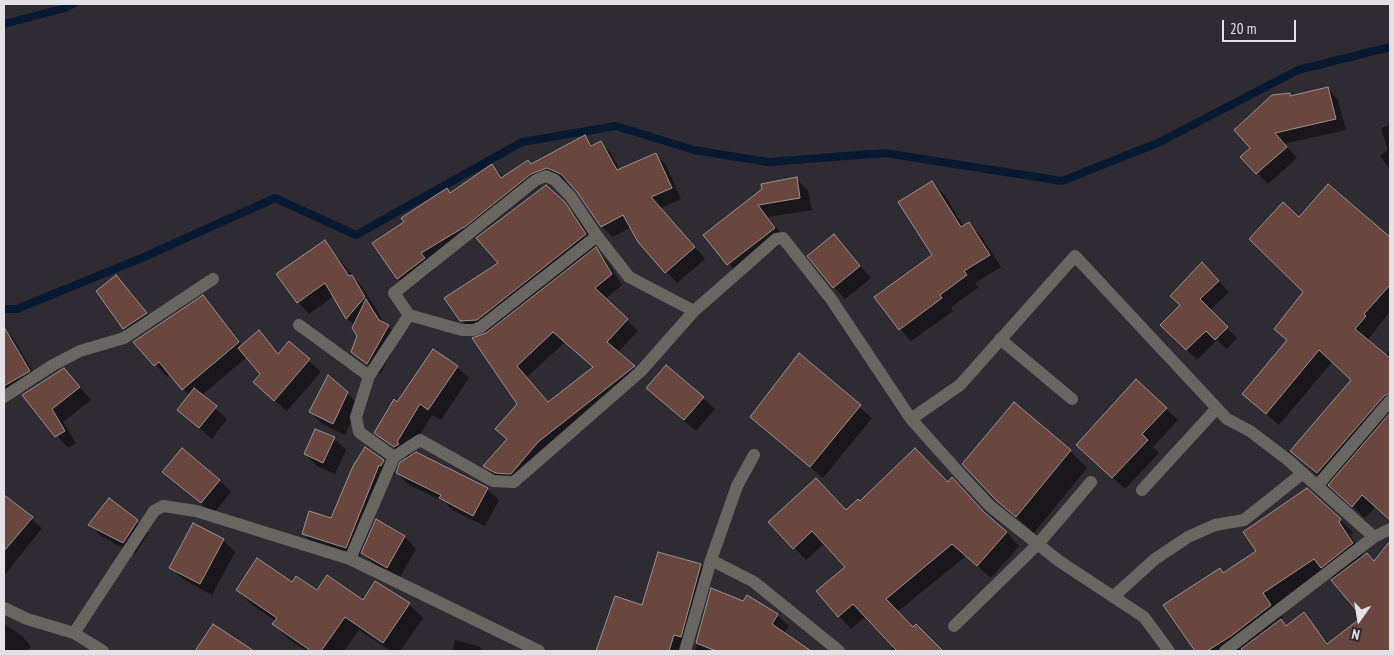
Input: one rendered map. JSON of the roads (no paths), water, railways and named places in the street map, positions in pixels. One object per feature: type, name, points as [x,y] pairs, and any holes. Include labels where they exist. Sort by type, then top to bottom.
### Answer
[{"type":"street","points":[[596,236],[481,327],[474,330],[462,330],[409,315],[394,293],[542,176],[555,180],[571,198],[596,236],[629,277],[694,311]]},
{"type":"street","points":[[350,559],[394,456],[420,440],[493,481],[514,482],[641,371],[694,311],[776,239],[783,238],[831,299],[911,419],[990,506],[1038,544],[1144,617],[1169,651]]},
{"type":"street","points":[[911,419],[960,384],[1075,256],[1227,419],[1250,432],[1304,474],[1374,537]]},
{"type":"street","points":[[4,397],[53,365],[80,351],[124,338],[213,279]]},
{"type":"street","points":[[394,456],[359,432],[356,426],[357,411],[370,376],[409,315]]},
{"type":"street","points":[[299,325],[370,376]]},
{"type":"street","points":[[1000,339],[1072,398]]},
{"type":"street","points":[[1317,486],[1390,401]]},
{"type":"street","points":[[1142,490],[1217,408]]},
{"type":"street","points":[[686,651],[711,560],[737,486],[754,455]]},
{"type":"street","points":[[1113,597],[1155,559],[1188,537],[1215,526],[1244,520],[1304,474]]},
{"type":"street","points":[[954,626],[1038,544],[1091,482]]},
{"type":"street","points":[[74,633],[154,511],[163,506],[196,511],[350,559],[539,651]]},
{"type":"street","points":[[1224,651],[1374,537],[1390,529]]},
{"type":"street","points":[[711,560],[754,582],[839,651]]},
{"type":"street","points":[[4,608],[27,619],[74,633],[99,650]]},
{"type":"waterway","points":[[4,24],[65,8],[73,4]]},
{"type":"waterway","points":[[4,309],[17,309],[144,257],[275,198],[356,235],[522,142],[616,126],[694,150],[768,162],[885,153],[1062,181],[1160,142],[1298,70],[1390,47]]}]
